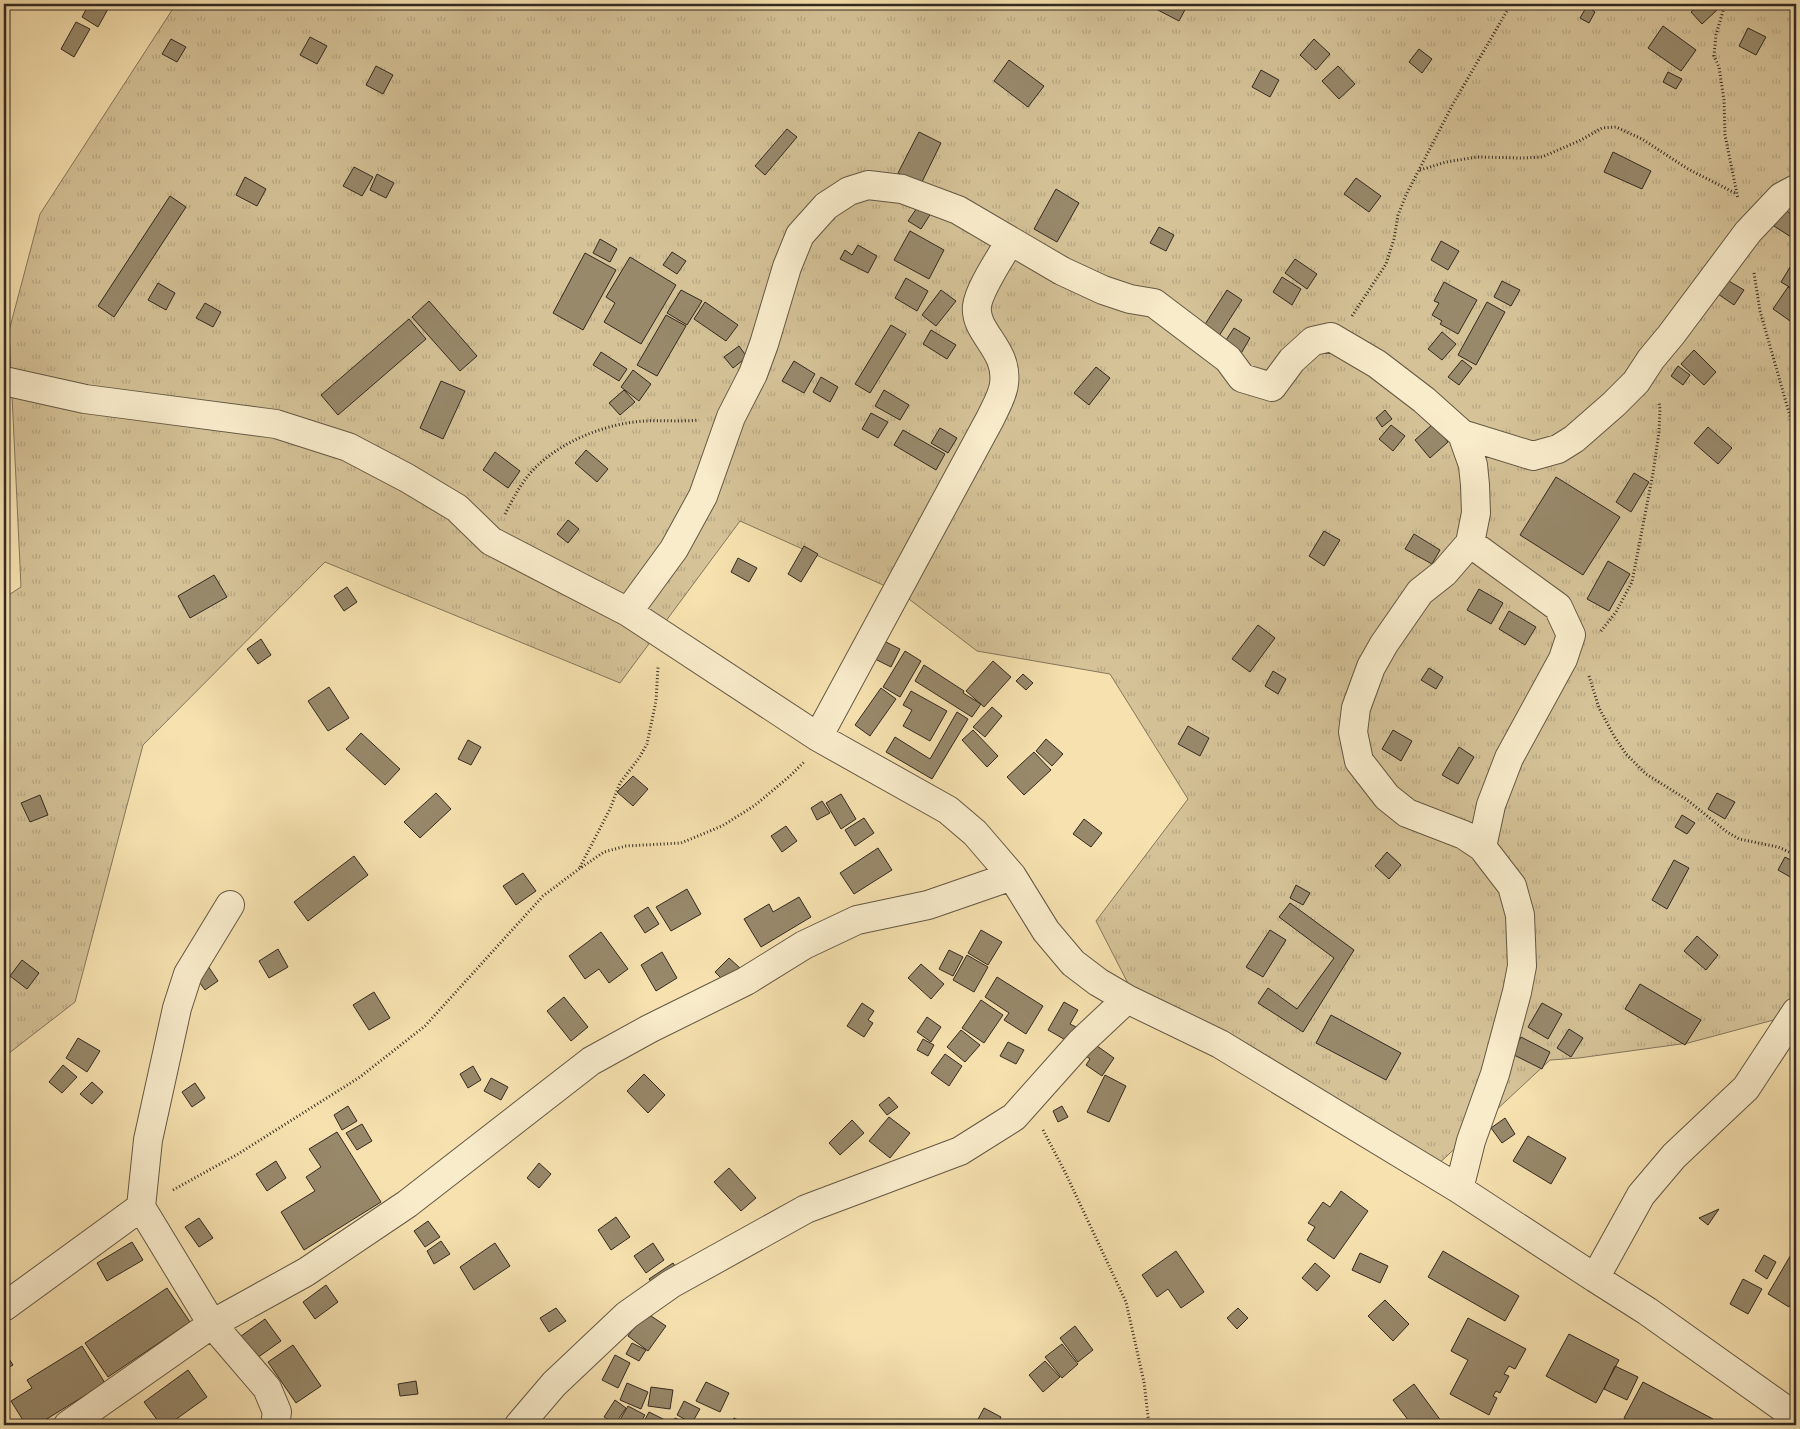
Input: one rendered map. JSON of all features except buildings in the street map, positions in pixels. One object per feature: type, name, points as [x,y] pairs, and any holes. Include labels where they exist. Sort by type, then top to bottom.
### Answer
[{"type":"street","points":[[628,612],[674,549],[703,496],[731,417],[753,374],[787,267],[800,235],[826,206],[849,191],[868,185],[902,189],[958,210],[1062,272],[1103,290],[1130,299],[1154,303],[1228,360],[1242,378],[1272,386],[1292,360],[1313,341],[1331,337],[1377,364],[1424,400],[1462,434],[1533,456],[1558,449],[1574,439],[1636,382],[1651,359],[1748,232],[1781,197],[1796,189]]},
{"type":"street","points":[[818,737],[990,419],[1004,385],[1004,363],[978,320],[977,306],[983,289],[1010,241]]},
{"type":"street","points":[[4,381],[85,398],[276,424],[348,447],[407,478],[457,508],[490,541],[628,612],[818,737],[948,810],[975,833],[1012,876],[1046,931],[1073,963],[1098,982],[1127,1000],[1220,1044],[1459,1190],[1647,1311],[1796,1417]]},
{"type":"street","points":[[1459,1190],[1472,1140],[1495,1074],[1517,992],[1522,966],[1520,915],[1512,886],[1482,847],[1464,835],[1407,813],[1386,796],[1359,761],[1352,732],[1356,708],[1371,667],[1384,644],[1420,592],[1444,573],[1470,543],[1476,513],[1475,486],[1472,466],[1462,434]]},
{"type":"street","points":[[1470,543],[1558,607],[1571,635],[1564,660],[1509,758],[1491,805],[1482,847]]},
{"type":"street","points":[[68,1425],[212,1324],[306,1272],[407,1204],[599,1057],[649,1029],[746,981],[804,945],[857,920],[928,904],[1012,876]]},
{"type":"street","points":[[230,905],[188,974],[177,1008],[148,1140],[141,1207],[212,1324],[267,1388],[277,1412],[275,1425]]},
{"type":"street","points":[[519,1425],[554,1384],[627,1315],[670,1284],[806,1209],[960,1151],[1014,1117],[1027,1100],[1080,1043],[1127,1000]]},
{"type":"street","points":[[1595,1278],[1641,1195],[1674,1156],[1746,1088],[1796,1012]]},
{"type":"street","points":[[4,1306],[141,1207]]},
{"type":"path","points":[[1336,339],[1386,264],[1394,239],[1398,215],[1454,104],[1511,4]]},
{"type":"path","points":[[1725,4],[1716,35],[1714,56],[1719,67],[1724,100],[1725,134],[1736,193],[1748,232],[1760,311],[1796,437]]},
{"type":"path","points":[[1420,170],[1446,162],[1477,157],[1542,157],[1581,140],[1602,128],[1616,127],[1642,139],[1688,169],[1736,193]]},
{"type":"path","points":[[1599,633],[1616,612],[1632,582],[1653,473],[1659,432],[1660,409],[1651,359]]},
{"type":"path","points":[[490,541],[519,488],[537,466],[561,448],[584,436],[616,425],[645,421],[696,421],[731,417]]},
{"type":"path","points":[[579,869],[610,809],[620,783],[640,758],[646,744],[656,701],[661,634]]},
{"type":"path","points":[[1571,635],[1582,654],[1599,708],[1632,761],[1646,774],[1686,799],[1727,832],[1739,838],[1778,847],[1796,855]]},
{"type":"path","points":[[141,1207],[238,1154],[360,1077],[425,1026],[543,896],[579,869],[604,852],[626,846],[681,843],[722,826],[754,806],[790,776],[807,758],[818,737]]},
{"type":"path","points":[[1027,1100],[1065,1172],[1126,1302],[1144,1382],[1149,1425]]},
{"type":"green space","points":[[176,4],[1796,4],[1796,1014],[1688,1043],[1579,1058],[1550,1060],[1434,1168],[1134,995],[1096,921],[1188,799],[1110,674],[977,651],[901,593],[740,521],[620,683],[325,562],[143,745],[75,1002],[4,1057],[4,598],[21,587],[9,331],[40,214]]}]
